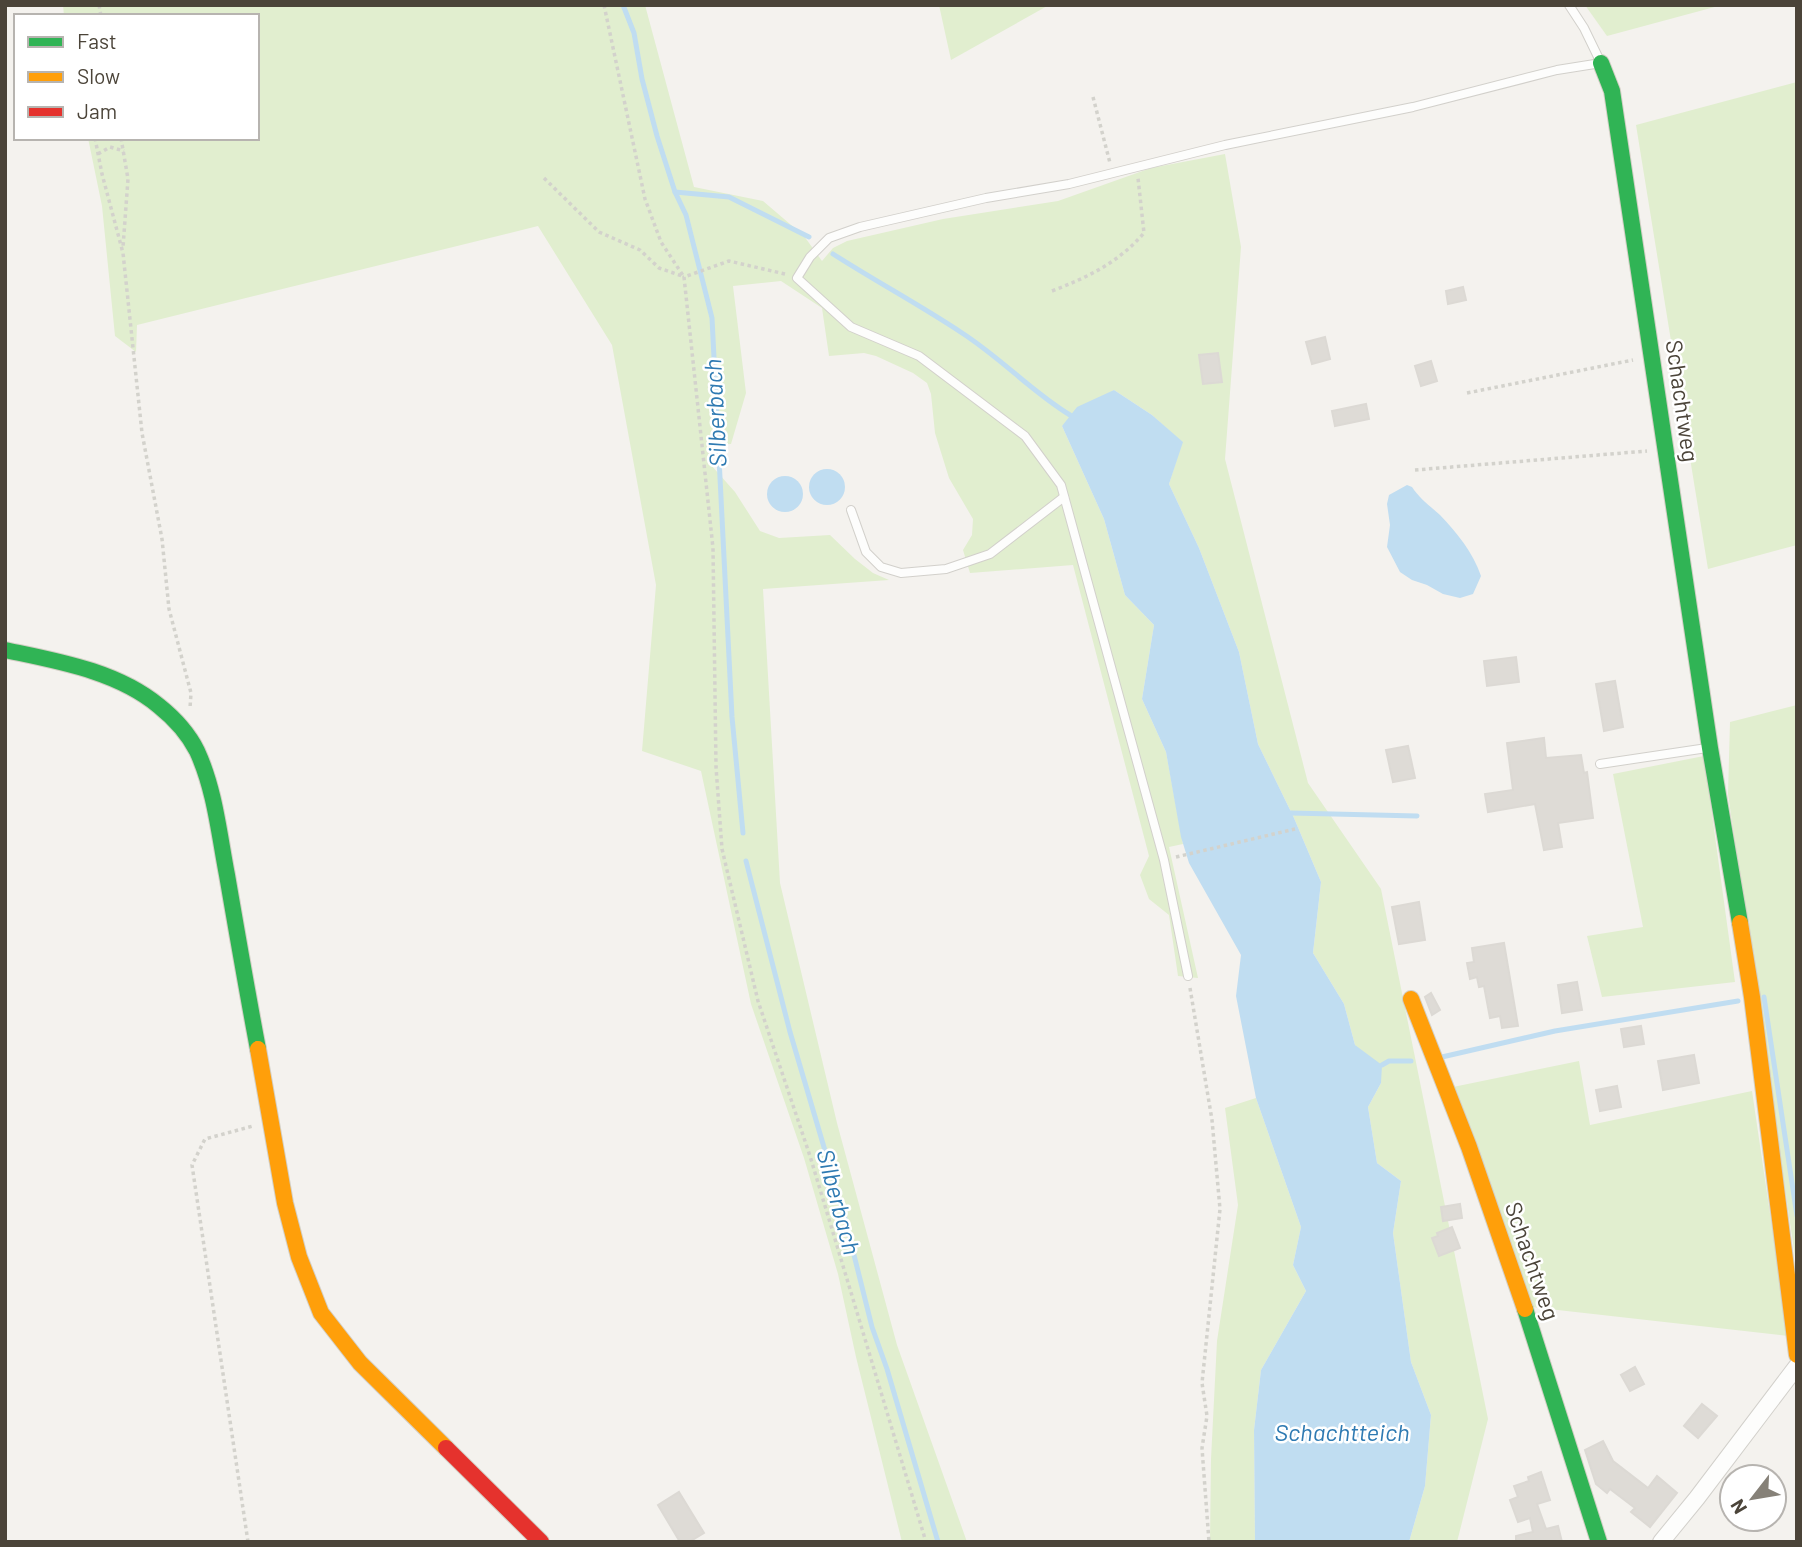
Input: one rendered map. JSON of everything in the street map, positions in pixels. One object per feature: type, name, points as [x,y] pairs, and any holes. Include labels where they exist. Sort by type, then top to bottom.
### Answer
[{"type":"street","name":"Schachtweg","points":[[1601,63],[1612,91],[1710,748],[1752,997],[1797,1355]]},
{"type":"street","points":[[5,650],[43,657],[108,678],[154,704],[192,743],[215,810],[285,1203],[299,1257],[321,1313],[360,1363],[541,1542]]},
{"type":"street","name":"Schachtweg","points":[[1410,999],[1469,1147],[1535,1338],[1599,1542]]},
{"type":"street","points":[[1661,1542],[1797,1366]]},
{"type":"lane","points":[[1188,976],[1164,860],[1061,485],[1025,436],[919,356],[851,327],[797,278],[810,257],[829,238],[860,227],[986,198],[1069,184],[1225,145],[1413,107],[1557,70],[1601,63],[1569,5]]},
{"type":"lane","points":[[851,510],[866,552],[881,567],[901,573],[946,569],[990,554],[1064,496]]},
{"type":"lane","points":[[1600,764],[1710,748]]},
{"type":"lane","points":[[1184,953],[1195,959]]},
{"type":"path","points":[[604,5],[645,199],[661,242],[684,277],[713,548],[716,767],[722,849],[758,1001],[810,1156],[926,1542]]},
{"type":"path","points":[[1093,97],[1112,172]]},
{"type":"path","points":[[95,140],[122,253],[142,433],[162,539],[169,609],[191,693],[190,716],[180,728]]},
{"type":"path","points":[[121,140],[128,178],[122,253]]},
{"type":"path","points":[[98,154],[110,148],[124,151]]},
{"type":"path","points":[[1052,291],[1092,275],[1129,251],[1144,233],[1137,166]]},
{"type":"path","points":[[544,178],[599,232],[640,250],[659,268],[684,277],[729,261],[797,278]]},
{"type":"path","points":[[1467,393],[1652,356]]},
{"type":"path","points":[[1415,470],[1666,449]]},
{"type":"path","points":[[1164,860],[1295,829]]},
{"type":"path","points":[[1188,976],[1212,1120],[1220,1209],[1202,1383],[1207,1416],[1202,1448],[1209,1542]]},
{"type":"path","points":[[248,1542],[192,1165],[205,1139],[247,1127],[271,1125]]},
{"type":"green space","points":[[63,5],[645,5],[694,187],[763,201],[804,236],[822,261],[833,248],[847,241],[943,219],[1058,201],[1151,168],[1225,154],[1241,247],[1225,459],[1308,783],[1381,889],[1488,1419],[1457,1542],[1409,1542],[1425,1486],[1431,1415],[1411,1362],[1393,1233],[1401,1181],[1377,1163],[1368,1107],[1381,1083],[1355,1045],[1344,1004],[1313,953],[1321,882],[1258,744],[1239,652],[1199,548],[1169,484],[1182,442],[1152,415],[1114,390],[1062,426],[1104,519],[1125,595],[1154,625],[1142,699],[1166,752],[1183,844],[1169,847],[1198,978],[1178,976],[1169,915],[1149,899],[1140,875],[1149,856],[1073,565],[970,573],[963,550],[972,535],[973,519],[949,478],[935,433],[931,394],[927,383],[913,373],[876,356],[864,353],[829,356],[822,308],[781,281],[733,286],[746,393],[731,444],[709,445],[711,465],[735,492],[760,531],[779,538],[830,535],[873,573],[889,580],[763,589],[780,883],[837,1123],[897,1345],[967,1542],[902,1542],[838,1274],[804,1158],[751,1004],[701,771],[642,751],[656,585],[612,345],[538,226],[137,325],[136,352],[115,336],[102,206],[88,140],[259,140],[259,14],[64,14]]},
{"type":"green space","points":[[939,5],[1049,5],[951,60]]},
{"type":"green space","points":[[1585,5],[1722,5],[1607,36]]},
{"type":"green space","points":[[1797,82],[1797,545],[1708,569],[1636,125]]},
{"type":"green space","points":[[1797,705],[1797,1271],[1728,794],[1730,722]]},
{"type":"green space","points":[[1704,756],[1735,982],[1602,997],[1587,936],[1643,927],[1613,774]]},
{"type":"green space","points":[[1579,1061],[1590,1125],[1752,1091],[1788,1336],[1531,1307],[1453,1087]]},
{"type":"green space","points":[[1256,1098],[1301,1227],[1293,1265],[1306,1291],[1261,1370],[1254,1430],[1255,1542],[1210,1542],[1217,1341],[1238,1205],[1225,1108]]},
{"type":"water","name":"Schachtteich","points":[[1114,390],[1152,415],[1183,442],[1169,484],[1199,548],[1239,652],[1258,744],[1321,882],[1313,953],[1344,1004],[1355,1045],[1382,1065],[1381,1083],[1368,1107],[1377,1163],[1401,1181],[1393,1233],[1411,1362],[1431,1415],[1425,1486],[1409,1542],[1255,1542],[1254,1430],[1261,1370],[1306,1291],[1293,1265],[1301,1227],[1256,1098],[1236,996],[1241,955],[1189,863],[1181,837],[1166,752],[1142,699],[1154,625],[1125,595],[1104,519],[1062,426],[1077,407]]},
{"type":"water","points":[[827,469],[840,474],[845,487],[840,500],[827,505],[814,500],[809,487],[814,474]]},
{"type":"water","points":[[785,476],[798,481],[803,494],[798,507],[785,512],[772,507],[767,494],[772,481]]},
{"type":"water","points":[[1407,485],[1440,515],[1469,551],[1481,576],[1473,594],[1460,598],[1443,594],[1400,572],[1387,547],[1390,525],[1387,504],[1389,495]]},
{"type":"building","points":[[1463,287],[1466,300],[1448,304],[1446,291]]},
{"type":"building","points":[[1325,337],[1330,359],[1312,364],[1306,342]]},
{"type":"building","points":[[1218,353],[1222,382],[1203,384],[1199,355]]},
{"type":"building","points":[[1431,361],[1437,381],[1421,386],[1415,366]]},
{"type":"building","points":[[1366,404],[1369,419],[1335,426],[1332,411]]},
{"type":"building","points":[[1516,657],[1519,682],[1487,686],[1484,661]]},
{"type":"building","points":[[1615,681],[1623,727],[1604,731],[1596,684]]},
{"type":"building","points":[[1544,738],[1546,758],[1581,755],[1584,773],[1587,772],[1593,818],[1558,823],[1562,847],[1544,850],[1535,804],[1488,812],[1485,794],[1513,790],[1507,743]]},
{"type":"building","points":[[1408,746],[1415,778],[1393,782],[1386,750]]},
{"type":"building","points":[[1419,902],[1425,940],[1399,944],[1392,907]]},
{"type":"building","points":[[1504,943],[1518,1026],[1502,1028],[1500,1016],[1490,1018],[1484,986],[1479,987],[1477,977],[1470,979],[1467,963],[1474,962],[1472,948]]},
{"type":"building","points":[[1577,982],[1582,1010],[1562,1013],[1558,985]]},
{"type":"building","points":[[1431,993],[1440,1010],[1432,1015],[1425,997]]},
{"type":"building","points":[[1641,1026],[1644,1044],[1624,1047],[1621,1029]]},
{"type":"building","points":[[1694,1055],[1699,1083],[1663,1090],[1658,1061]]},
{"type":"building","points":[[1617,1086],[1621,1107],[1600,1111],[1596,1090]]},
{"type":"building","points":[[1460,1204],[1462,1218],[1443,1221],[1441,1207]]},
{"type":"building","points":[[1452,1227],[1460,1248],[1439,1256],[1432,1238]]},
{"type":"building","points":[[1635,1367],[1644,1384],[1630,1391],[1621,1375]]},
{"type":"building","points":[[1702,1404],[1717,1416],[1698,1438],[1684,1426]]},
{"type":"building","points":[[1603,1441],[1613,1461],[1648,1488],[1657,1476],[1677,1493],[1650,1527],[1631,1512],[1635,1508],[1610,1489],[1607,1493],[1596,1484],[1585,1450]]},
{"type":"building","points":[[1541,1472],[1550,1500],[1537,1504],[1546,1529],[1558,1526],[1562,1542],[1516,1542],[1516,1536],[1533,1532],[1530,1518],[1518,1522],[1510,1500],[1518,1497],[1514,1486],[1529,1481],[1528,1477]]},
{"type":"building","points":[[679,1492],[704,1533],[689,1542],[680,1542],[658,1505]]},
{"type":"waterway","name":"Silberbach","points":[[623,5],[634,33],[642,79],[657,136],[675,192],[686,215],[712,318],[732,717],[743,833]]},
{"type":"waterway","points":[[675,192],[729,197],[809,237]]},
{"type":"waterway","points":[[833,254],[962,333],[1070,415]]},
{"type":"waterway","points":[[1291,813],[1417,816]]},
{"type":"waterway","name":"Silberbach","points":[[746,861],[790,1032],[844,1215],[872,1327],[938,1542]]},
{"type":"waterway","points":[[1764,997],[1797,1216]]},
{"type":"waterway","points":[[1442,1057],[1555,1031],[1738,1001]]},
{"type":"waterway","points":[[1382,1065],[1389,1061],[1411,1061]]},
{"type":"traffic: fast","points":[[1601,63],[1612,91],[1710,748],[1740,923]]},
{"type":"traffic: fast","points":[[5,650],[86,669],[125,684],[165,711],[193,744],[203,766],[216,812],[258,1049]]},
{"type":"traffic: fast","points":[[1525,1309],[1599,1542]]},
{"type":"traffic: slow","points":[[1740,923],[1752,997],[1797,1355]]},
{"type":"traffic: slow","points":[[1411,999],[1469,1147],[1525,1309]]},
{"type":"traffic: slow","points":[[258,1049],[285,1203],[299,1257],[321,1313],[360,1363],[446,1448]]},
{"type":"traffic: jam","points":[[446,1448],[541,1542]]}]
